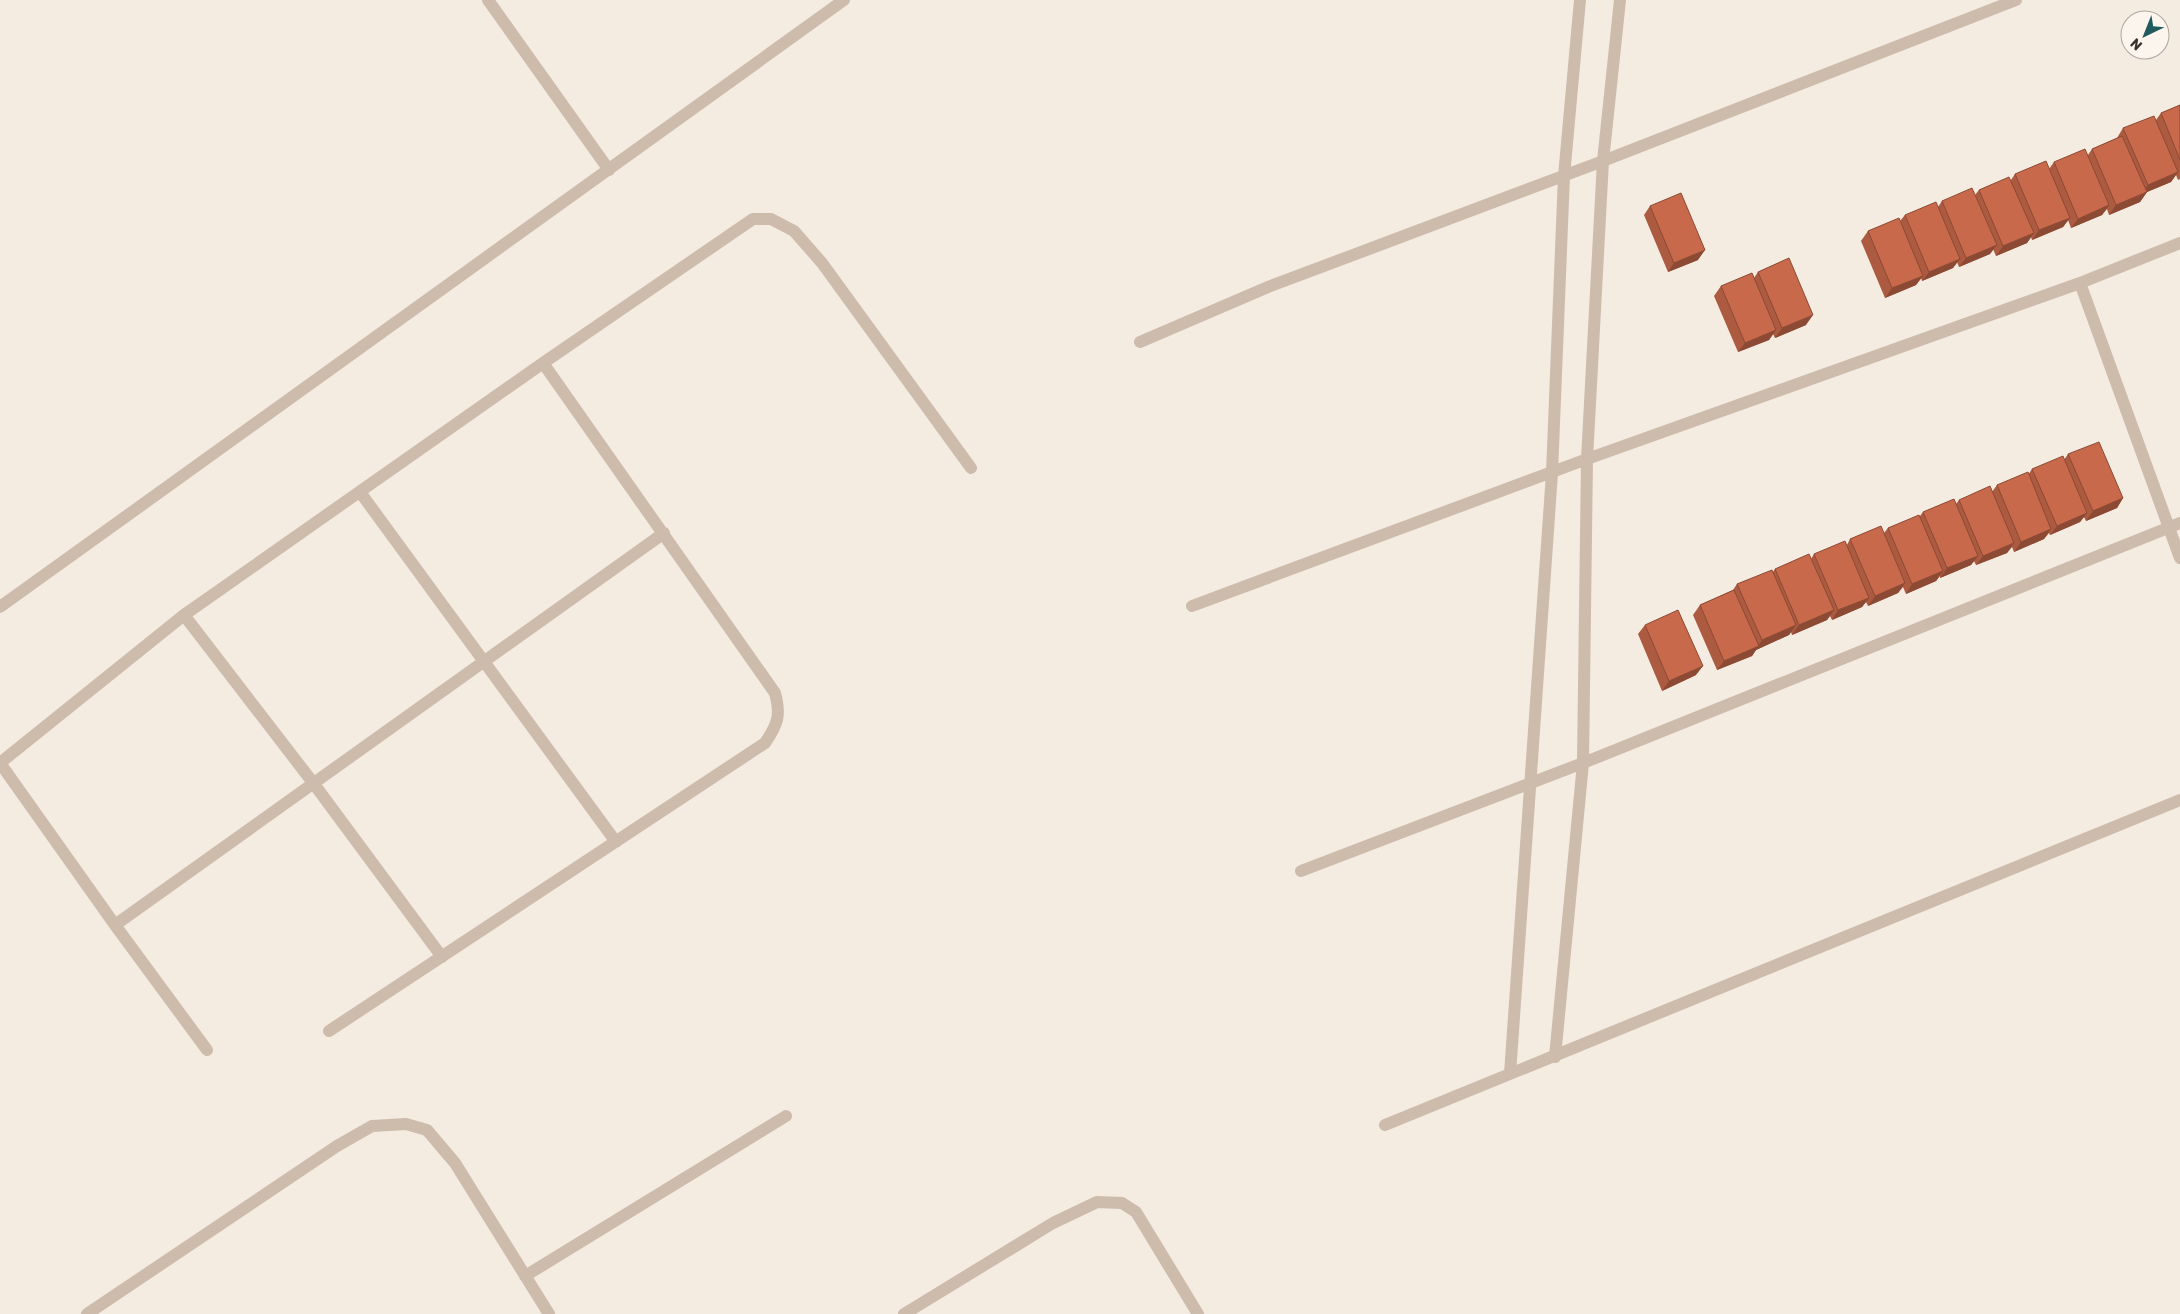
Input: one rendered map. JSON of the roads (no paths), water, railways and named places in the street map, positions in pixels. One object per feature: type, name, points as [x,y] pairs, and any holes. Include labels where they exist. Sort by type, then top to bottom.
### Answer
[{"type":"street","points":[[488,0],[609,170]]},
{"type":"street","points":[[0,607],[844,0]]},
{"type":"street","points":[[1510,1074],[1552,473],[1564,176],[1580,0]]},
{"type":"street","points":[[1554,1057],[1583,763],[1587,460],[1603,161],[1620,0]]},
{"type":"street","points":[[1140,342],[1268,287],[1564,176],[2016,0]]},
{"type":"street","points":[[207,1050],[0,763],[184,615],[752,219],[771,219],[794,231],[822,262],[971,468]]},
{"type":"street","points":[[1192,606],[1587,460],[2080,283],[2180,243]]},
{"type":"street","points":[[2080,283],[2174,525],[2180,558]]},
{"type":"street","points":[[329,1031],[765,743],[772,732],[780,711],[775,693],[664,532],[543,363]]},
{"type":"street","points":[[360,492],[616,842]]},
{"type":"street","points":[[1301,871],[1583,763],[2174,525]]},
{"type":"street","points":[[115,925],[664,532]]},
{"type":"street","points":[[184,615],[314,784],[442,957]]},
{"type":"street","points":[[1385,1125],[2180,800]]},
{"type":"street","points":[[525,1276],[786,1116]]},
{"type":"street","points":[[87,1314],[337,1146],[372,1126],[406,1124],[426,1130],[455,1163],[549,1314]]},
{"type":"street","points":[[904,1314],[1053,1223],[1097,1202],[1122,1203],[1136,1212],[1198,1314]]}]
